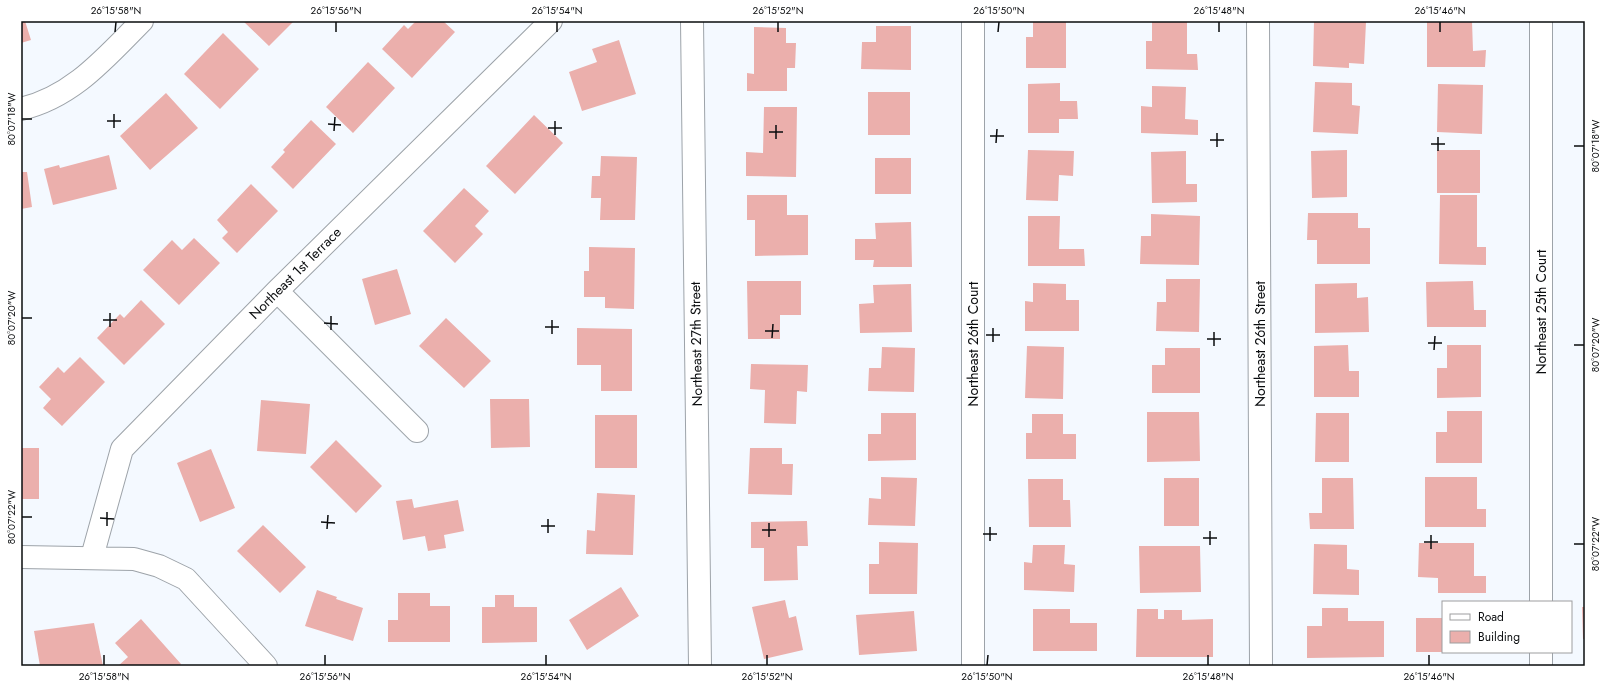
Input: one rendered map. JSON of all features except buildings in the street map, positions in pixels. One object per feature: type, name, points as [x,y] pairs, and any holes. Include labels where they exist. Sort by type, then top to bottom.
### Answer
[{"type":"street","points":[[21,109],[40,105],[86,78],[142,21]]},
{"type":"street","name":"Northeast 1st Terrace","points":[[92,558],[122,449],[277,291],[551,21]]},
{"type":"street","name":"Northeast 27th Street","points":[[692,21],[700,666]]},
{"type":"street","name":"Northeast 26th Court","points":[[973,21],[973,666]]},
{"type":"street","name":"Northeast 26th Street","points":[[1258,21],[1261,666]]},
{"type":"street","name":"Northeast 25th Court","points":[[1541,21],[1541,601]]},
{"type":"street","points":[[277,291],[417,431]]},
{"type":"street","points":[[21,558],[134,559],[159,566],[186,579],[266,666]]},
{"type":"street","points":[[1541,653],[1541,666]]}]
